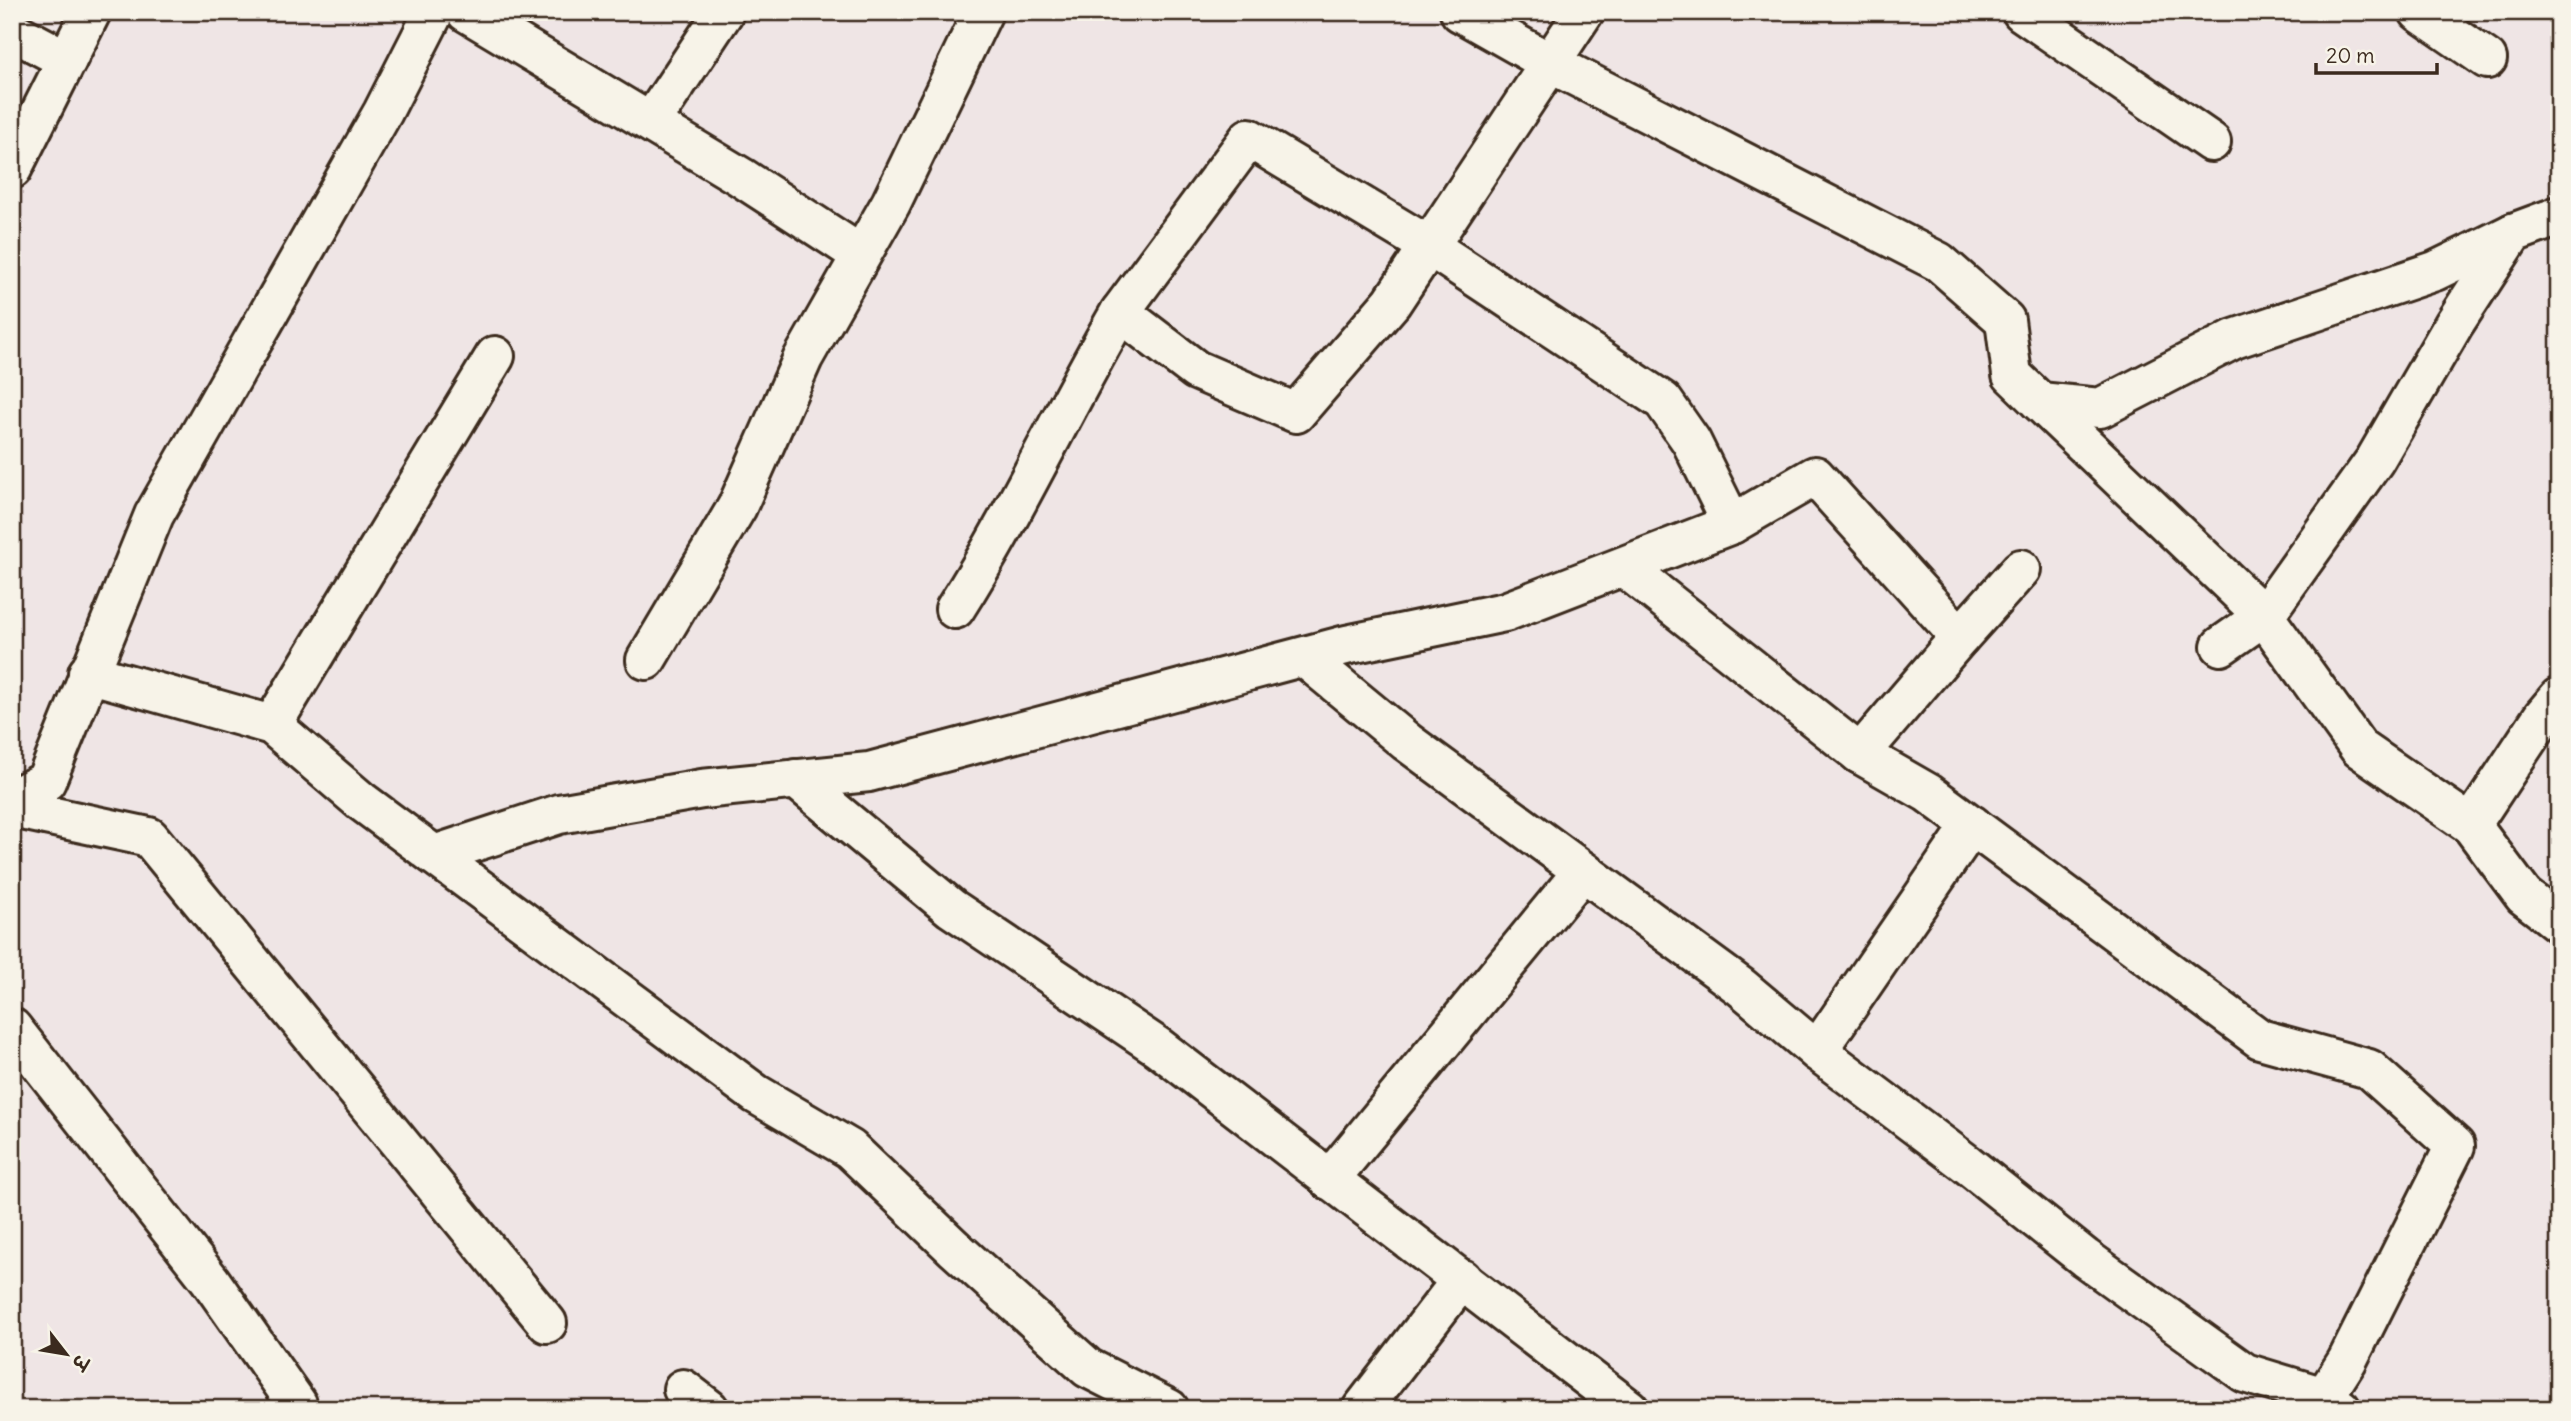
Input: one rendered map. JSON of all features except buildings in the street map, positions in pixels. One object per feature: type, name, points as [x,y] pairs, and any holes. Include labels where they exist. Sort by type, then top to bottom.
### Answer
[{"type":"street","points":[[12,170],[91,12]]},
{"type":"street","points":[[12,799],[46,781],[154,515],[383,112],[434,12]]},
{"type":"street","points":[[466,12],[651,122],[861,255]]},
{"type":"street","points":[[651,122],[724,12]]},
{"type":"street","points":[[646,660],[737,507],[803,358],[891,203],[983,12]]},
{"type":"street","points":[[1460,12],[1550,63],[1939,262],[2005,320],[2012,375],[2264,616],[2359,748],[2471,825],[2524,895],[2559,923]]},
{"type":"street","points":[[1120,312],[1196,370],[1296,413],[1392,302],[1584,12]]},
{"type":"street","points":[[2022,12],[2211,142]]},
{"type":"street","points":[[2419,12],[2487,59]]},
{"type":"street","points":[[12,31],[67,60]]},
{"type":"street","points":[[955,608],[986,560],[1072,394],[1120,312],[1250,138],[1429,246],[1663,401],[1691,441],[1732,524]]},
{"type":"street","points":[[2040,402],[2100,408],[2234,339],[2435,271],[2513,233],[2559,216]]},
{"type":"street","points":[[2221,646],[2264,616],[2375,460],[2454,324],[2513,233]]},
{"type":"street","points":[[272,725],[495,356]]},
{"type":"street","points":[[435,855],[559,814],[702,789],[869,772],[1304,657],[1505,612],[1732,524],[1815,475],[1960,637]]},
{"type":"street","points":[[1304,657],[1407,742],[1741,987],[1817,1051],[1968,1164],[2085,1258],[2245,1373],[2332,1403],[2347,1362],[2455,1146],[2369,1069],[2260,1039],[1928,793],[1860,754],[1624,566]]},
{"type":"street","points":[[1860,754],[2021,569]]},
{"type":"street","points":[[88,673],[272,725],[361,801],[755,1094],[850,1149],[954,1248],[1088,1368],[1168,1409]]},
{"type":"street","points":[[2471,825],[2543,716],[2559,697]]},
{"type":"street","points":[[796,779],[951,908],[1158,1047],[1629,1409]]},
{"type":"street","points":[[12,808],[149,837],[547,1323]]},
{"type":"street","points":[[1817,1051],[1972,825]]},
{"type":"street","points":[[1329,1180],[1583,871]]},
{"type":"street","points":[[12,1028],[210,1280],[297,1404],[291,1409]]},
{"type":"street","points":[[1362,1409],[1462,1279]]}]
